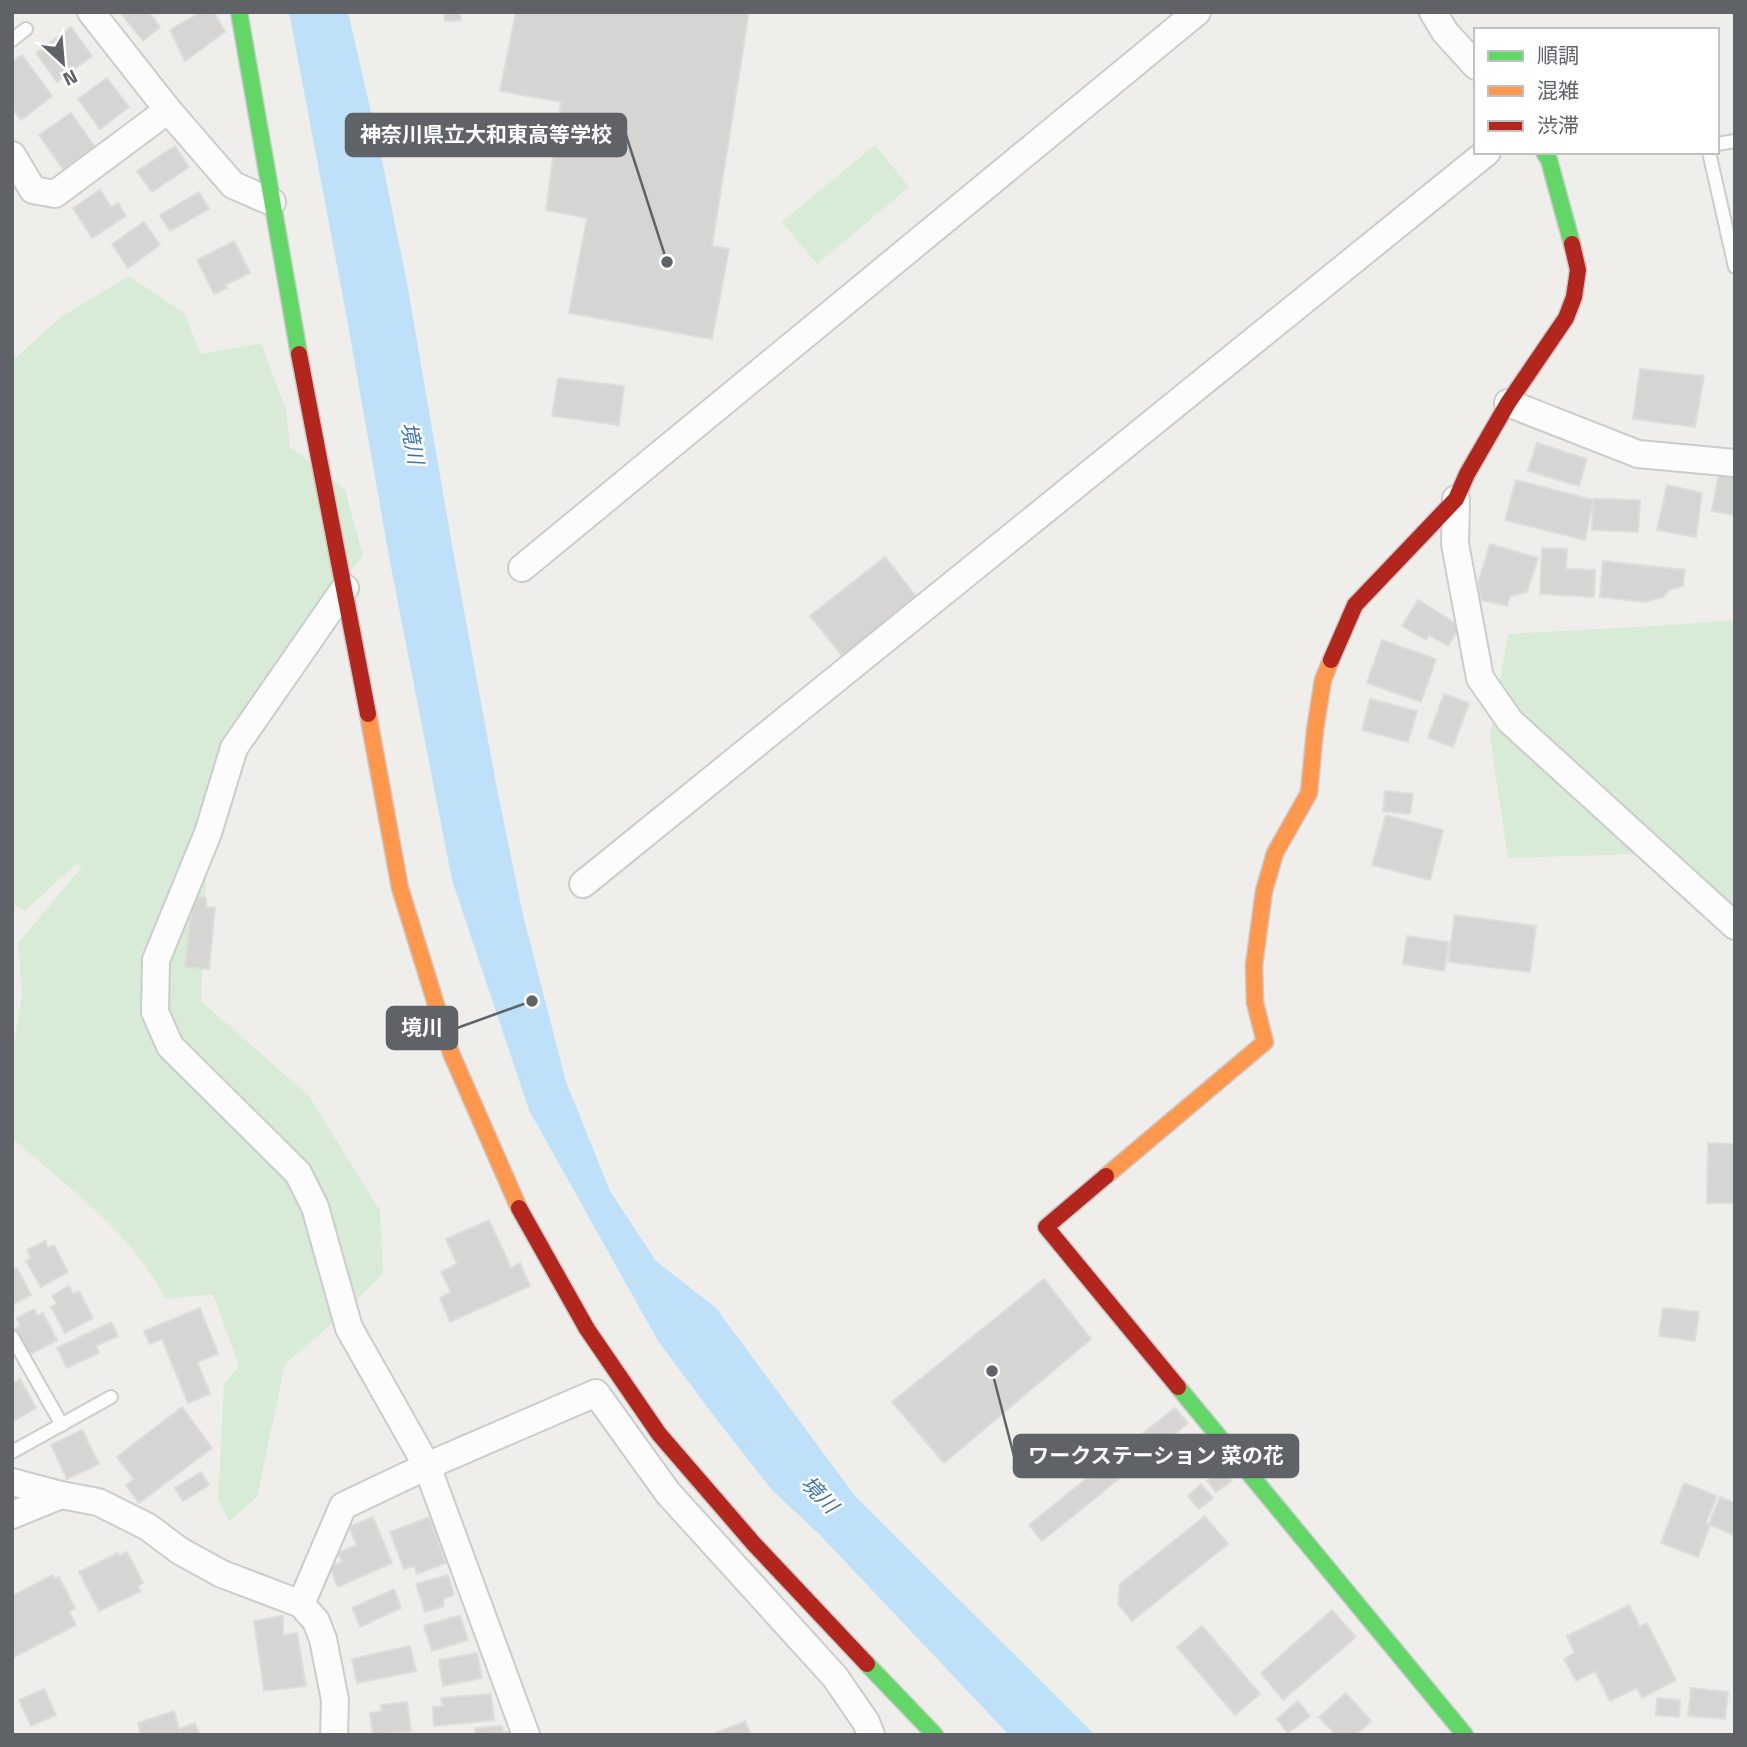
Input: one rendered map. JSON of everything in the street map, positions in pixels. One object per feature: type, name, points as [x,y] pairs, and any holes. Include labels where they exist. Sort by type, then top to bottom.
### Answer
[{"type":"street","points":[[90,12],[233,186],[272,202]]},
{"type":"street","points":[[239,12],[306,394],[400,888],[451,1053],[521,1212],[587,1329],[659,1434],[754,1544],[935,1735]]},
{"type":"street","points":[[522,568],[1197,12]]},
{"type":"street","points":[[1433,12],[1445,32],[1474,64]]},
{"type":"street","points":[[12,155],[33,190],[55,194],[168,110]]},
{"type":"street","points":[[583,884],[1485,154]]},
{"type":"street","points":[[1465,1735],[1046,1227],[1265,1042],[1255,1003],[1254,965],[1264,891],[1275,853],[1309,793],[1323,680],[1355,605],[1456,499],[1507,403],[1566,318],[1574,297],[1578,270],[1545,154]]},
{"type":"street","points":[[1507,403],[1638,454],[1735,463]]},
{"type":"street","points":[[1456,499],[1455,544],[1480,678],[1510,721],[1735,926]]},
{"type":"street","points":[[345,588],[234,748],[208,833],[156,960],[155,1012],[170,1046],[298,1173],[314,1207],[349,1328],[427,1466],[526,1735]]},
{"type":"street","points":[[301,1604],[343,1506],[427,1466],[596,1393],[668,1493],[835,1677],[866,1722],[871,1735]]},
{"type":"street","points":[[12,1482],[98,1502],[148,1527],[180,1551],[222,1574],[301,1604],[316,1621],[323,1639],[334,1700],[334,1735]]},
{"type":"street","points":[[12,1515],[61,1495]]},
{"type":"lane","points":[[12,40],[26,29]]},
{"type":"lane","points":[[1709,154],[1735,267]]},
{"type":"lane","points":[[12,1337],[62,1425]]},
{"type":"lane","points":[[12,1452],[111,1397]]},
{"type":"green space","points":[[875,145],[909,187],[817,264],[782,222]]},
{"type":"green space","points":[[129,276],[184,313],[201,354],[261,343],[286,410],[290,447],[345,490],[363,556],[277,658],[210,774],[201,1001],[309,1096],[380,1211],[383,1274],[335,1321],[285,1364],[257,1497],[229,1521],[218,1499],[224,1384],[239,1366],[213,1294],[165,1299],[151,1275],[117,1232],[12,1138],[12,1058],[22,995],[18,943],[82,867],[76,864],[25,911],[12,903],[12,361],[61,317]]},
{"type":"green space","points":[[1735,620],[1735,909],[1674,853],[1508,858],[1490,737],[1508,634]]},
{"type":"water","points":[[289,12],[348,12],[407,283],[453,551],[523,915],[566,1082],[610,1191],[656,1261],[716,1308],[855,1496],[1095,1735],[1009,1735],[821,1536],[772,1490],[658,1341],[529,1110],[452,880],[391,567]]},
{"type":"building","points":[[120,12],[149,12],[160,27],[143,41]]},
{"type":"building","points":[[201,12],[214,12],[225,32],[185,61],[170,30]]},
{"type":"building","points":[[444,12],[460,12],[461,20],[445,21]]},
{"type":"building","points":[[516,12],[749,12],[712,246],[729,249],[712,339],[569,313],[587,218],[546,210],[561,102],[500,91]]},
{"type":"building","points":[[71,27],[92,56],[57,82],[36,53]]},
{"type":"building","points":[[22,55],[52,96],[21,120],[12,108],[12,62]]},
{"type":"building","points":[[107,78],[129,107],[100,129],[78,99]]},
{"type":"building","points":[[71,113],[95,147],[63,169],[39,135]]},
{"type":"building","points":[[175,146],[189,167],[152,192],[137,171]]},
{"type":"building","points":[[100,190],[111,207],[118,203],[126,216],[92,238],[73,208]]},
{"type":"building","points":[[199,192],[209,209],[170,231],[160,215]]},
{"type":"building","points":[[144,222],[160,245],[128,268],[112,244]]},
{"type":"building","points":[[234,241],[250,273],[225,285],[227,288],[214,294],[197,260]]},
{"type":"building","points":[[1640,369],[1704,376],[1695,427],[1633,419]]},
{"type":"building","points":[[558,378],[624,386],[619,425],[552,416]]},
{"type":"building","points":[[1537,443],[1587,459],[1579,486],[1528,471]]},
{"type":"building","points":[[1720,467],[1735,470],[1735,515],[1712,511]]},
{"type":"building","points":[[1516,480],[1593,500],[1585,540],[1505,520]]},
{"type":"building","points":[[1667,485],[1702,493],[1696,537],[1657,530]]},
{"type":"building","points":[[1593,499],[1640,500],[1638,532],[1592,530]]},
{"type":"building","points":[[1490,544],[1538,558],[1527,592],[1510,596],[1507,606],[1481,600],[1478,583]]},
{"type":"building","points":[[1542,548],[1567,549],[1566,569],[1595,570],[1594,597],[1540,594]]},
{"type":"building","points":[[885,557],[918,599],[844,658],[810,616]]},
{"type":"building","points":[[1603,561],[1685,570],[1683,586],[1669,590],[1663,597],[1645,602],[1600,597]]},
{"type":"building","points":[[1418,600],[1460,626],[1448,646],[1429,635],[1426,640],[1402,626]]},
{"type":"building","points":[[1382,640],[1436,659],[1421,702],[1367,683]]},
{"type":"building","points":[[1444,694],[1469,703],[1453,747],[1428,738]]},
{"type":"building","points":[[1370,699],[1417,711],[1408,742],[1362,730]]},
{"type":"building","points":[[1385,791],[1413,794],[1410,814],[1383,811]]},
{"type":"building","points":[[1386,815],[1443,830],[1430,880],[1372,865]]},
{"type":"building","points":[[193,896],[206,898],[206,907],[215,908],[209,969],[185,967]]},
{"type":"building","points":[[1455,915],[1536,926],[1530,972],[1448,962]]},
{"type":"building","points":[[1407,936],[1449,942],[1444,971],[1403,964]]},
{"type":"building","points":[[1708,1143],[1735,1144],[1735,1203],[1707,1203]]},
{"type":"building","points":[[489,1220],[511,1268],[520,1263],[530,1286],[450,1322],[440,1298],[451,1292],[441,1272],[457,1264],[446,1239]]},
{"type":"building","points":[[45,1241],[48,1248],[54,1245],[68,1272],[41,1287],[26,1261],[31,1258],[27,1250]]},
{"type":"building","points":[[17,1268],[31,1295],[12,1305],[12,1270]]},
{"type":"building","points":[[1044,1279],[1091,1339],[944,1463],[892,1402]]},
{"type":"building","points":[[69,1286],[73,1294],[79,1291],[93,1318],[65,1333],[51,1307],[57,1304],[52,1296]]},
{"type":"building","points":[[200,1308],[218,1354],[197,1362],[210,1394],[188,1403],[162,1339],[150,1344],[144,1331]]},
{"type":"building","points":[[1663,1308],[1699,1312],[1695,1341],[1659,1336]]},
{"type":"building","points":[[34,1309],[38,1316],[43,1313],[57,1340],[29,1355],[15,1329],[20,1326],[17,1318]]},
{"type":"building","points":[[111,1322],[118,1336],[96,1346],[99,1353],[67,1368],[57,1348]]},
{"type":"building","points":[[20,1379],[36,1408],[12,1422],[12,1380],[14,1383]]},
{"type":"building","points":[[182,1407],[212,1448],[139,1503],[126,1485],[134,1479],[117,1457]]},
{"type":"building","points":[[1175,1408],[1188,1423],[1042,1541],[1029,1525]]},
{"type":"building","points":[[82,1430],[99,1464],[67,1479],[51,1445]]},
{"type":"building","points":[[1221,1468],[1232,1481],[1216,1492],[1207,1481]]},
{"type":"building","points":[[201,1472],[209,1485],[183,1501],[175,1488]]},
{"type":"building","points":[[1684,1483],[1717,1496],[1706,1522],[1710,1526],[1698,1557],[1661,1543]]},
{"type":"building","points":[[1201,1484],[1213,1498],[1199,1509],[1188,1496]]},
{"type":"building","points":[[1720,1497],[1735,1503],[1735,1536],[1709,1524]]},
{"type":"building","points":[[1205,1516],[1228,1544],[1132,1621],[1118,1604],[1120,1584]]},
{"type":"building","points":[[373,1517],[392,1563],[338,1587],[330,1567],[342,1562],[338,1553],[357,1545],[349,1527]]},
{"type":"building","points":[[429,1517],[446,1563],[417,1574],[414,1566],[404,1569],[390,1532]]},
{"type":"building","points":[[127,1552],[143,1583],[138,1586],[141,1591],[99,1611],[79,1572],[118,1553],[119,1556]]},
{"type":"building","points":[[52,1575],[54,1579],[59,1577],[75,1608],[69,1612],[76,1625],[12,1658],[12,1596]]},
{"type":"building","points":[[448,1575],[454,1595],[443,1599],[444,1606],[425,1612],[416,1584]]},
{"type":"building","points":[[394,1589],[401,1608],[360,1627],[352,1608]]},
{"type":"building","points":[[1629,1605],[1640,1627],[1647,1623],[1676,1680],[1642,1698],[1637,1688],[1610,1701],[1595,1671],[1576,1681],[1564,1659],[1575,1653],[1567,1636]]},
{"type":"building","points":[[1332,1610],[1356,1637],[1283,1700],[1261,1673]]},
{"type":"building","points":[[460,1615],[468,1640],[432,1651],[424,1626]]},
{"type":"building","points":[[283,1616],[283,1635],[297,1633],[306,1686],[264,1691],[254,1621]]},
{"type":"building","points":[[1202,1626],[1260,1694],[1235,1715],[1177,1647]]},
{"type":"building","points":[[410,1646],[416,1671],[357,1683],[352,1659]]},
{"type":"building","points":[[477,1653],[482,1678],[443,1686],[439,1660]]},
{"type":"building","points":[[1691,1688],[1728,1692],[1725,1719],[1688,1716]]},
{"type":"building","points":[[44,1689],[56,1715],[31,1726],[19,1700]]},
{"type":"building","points":[[1346,1693],[1371,1721],[1356,1735],[1336,1735],[1319,1717]]},
{"type":"building","points":[[491,1694],[494,1720],[434,1726],[433,1707],[443,1706],[441,1698]]},
{"type":"building","points":[[1657,1698],[1680,1700],[1679,1717],[1656,1715]]},
{"type":"building","points":[[1298,1701],[1310,1716],[1288,1733],[1277,1719]]},
{"type":"building","points":[[407,1702],[411,1731],[373,1735],[370,1713],[382,1711],[381,1705]]},
{"type":"building","points":[[174,1711],[179,1729],[195,1723],[200,1735],[141,1735],[138,1723]]},
{"type":"building","points":[[745,1721],[751,1735],[711,1735]]},
{"type":"building","points":[[502,1726],[503,1732],[508,1732],[508,1735],[471,1735],[475,1733],[475,1728]]},
{"type":"traffic: fast","points":[[239,12],[299,354]]},
{"type":"traffic: fast","points":[[1545,154],[1572,244]]},
{"type":"traffic: fast","points":[[1178,1387],[1465,1735]]},
{"type":"traffic: fast","points":[[867,1664],[935,1735]]},
{"type":"traffic: slow","points":[[1106,1176],[1265,1042],[1255,1003],[1254,965],[1264,891],[1275,853],[1309,793],[1323,680],[1331,660]]},
{"type":"traffic: slow","points":[[368,714],[400,888],[451,1053],[519,1208]]},
{"type":"traffic: jam","points":[[1331,660],[1355,605],[1456,499],[1467,474],[1508,403],[1566,318],[1574,297],[1578,270],[1572,244]]},
{"type":"traffic: jam","points":[[299,354],[368,714]]},
{"type":"traffic: jam","points":[[1106,1176],[1046,1227],[1178,1387]]},
{"type":"traffic: jam","points":[[519,1208],[587,1329],[659,1434],[754,1544],[867,1664]]},
{"type":"place","name":"神奈川県立大和東高等学校","points":[[667,262]]},
{"type":"place","name":"境川","points":[[532,1001]]},
{"type":"place","name":"ワークステーション 菜の花","points":[[992,1371]]}]
